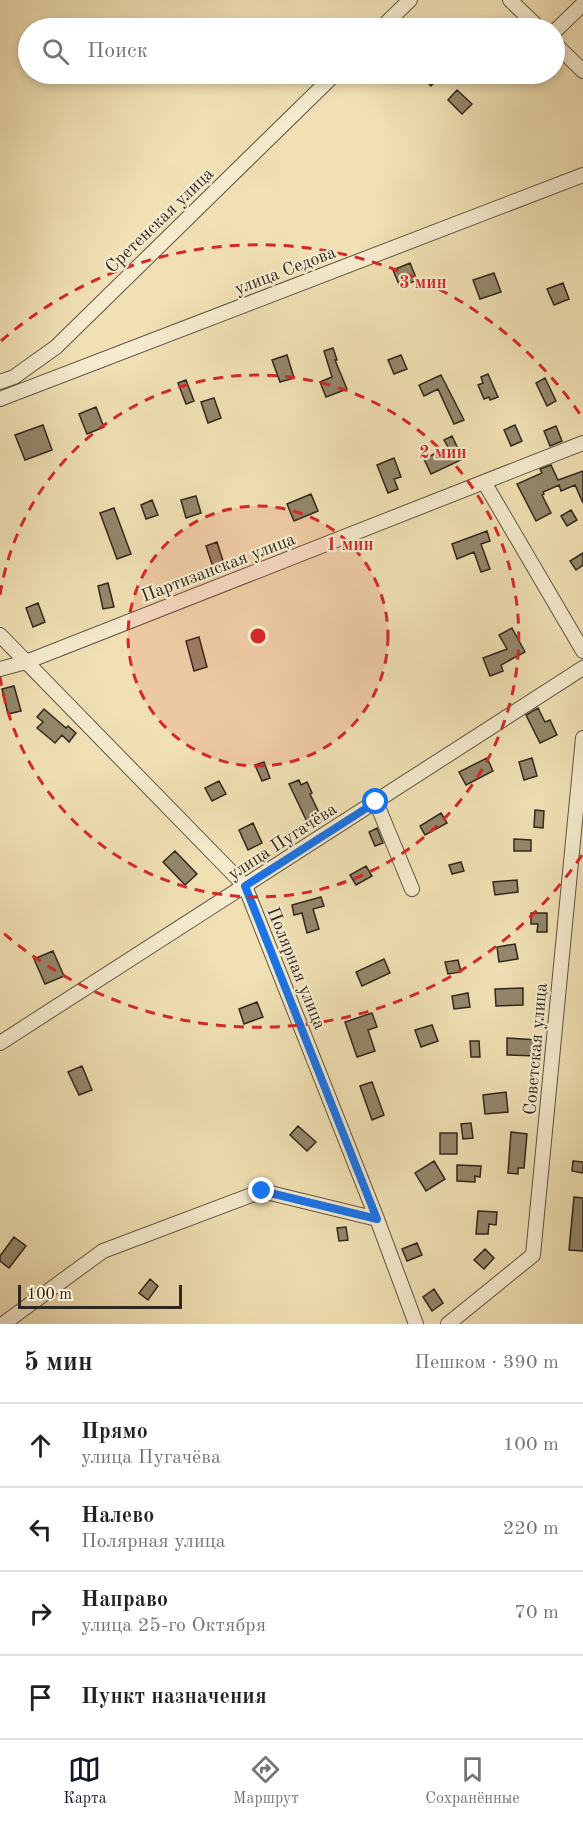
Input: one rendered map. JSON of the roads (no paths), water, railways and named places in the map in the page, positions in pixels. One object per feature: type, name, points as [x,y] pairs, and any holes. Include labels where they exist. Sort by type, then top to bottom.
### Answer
[{"type":"street","points":[[391,18],[410,0]]},
{"type":"street","points":[[510,0],[529,18]]},
{"type":"street","points":[[565,25],[580,14]]},
{"type":"street","points":[[565,54],[583,71]]},
{"type":"street","name":"Сретенская улица","points":[[0,382],[14,376],[56,347],[325,84]]},
{"type":"street","name":"улица Седова","points":[[0,399],[583,175]]},
{"type":"street","name":"Партизанская улица","points":[[0,669],[26,662],[583,443]]},
{"type":"street","points":[[484,482],[583,651]]},
{"type":"street","name":"Полярная улица","points":[[0,635],[245,886],[377,1219],[416,1324]]},
{"type":"street","name":"улица Пугачёва","points":[[0,1043],[583,668]]},
{"type":"street","name":"Советская улица","points":[[448,1324],[533,1255],[583,738]]},
{"type":"street","points":[[376,802],[412,890]]},
{"type":"street","points":[[3,1324],[103,1251],[262,1191],[377,1219]]}]
